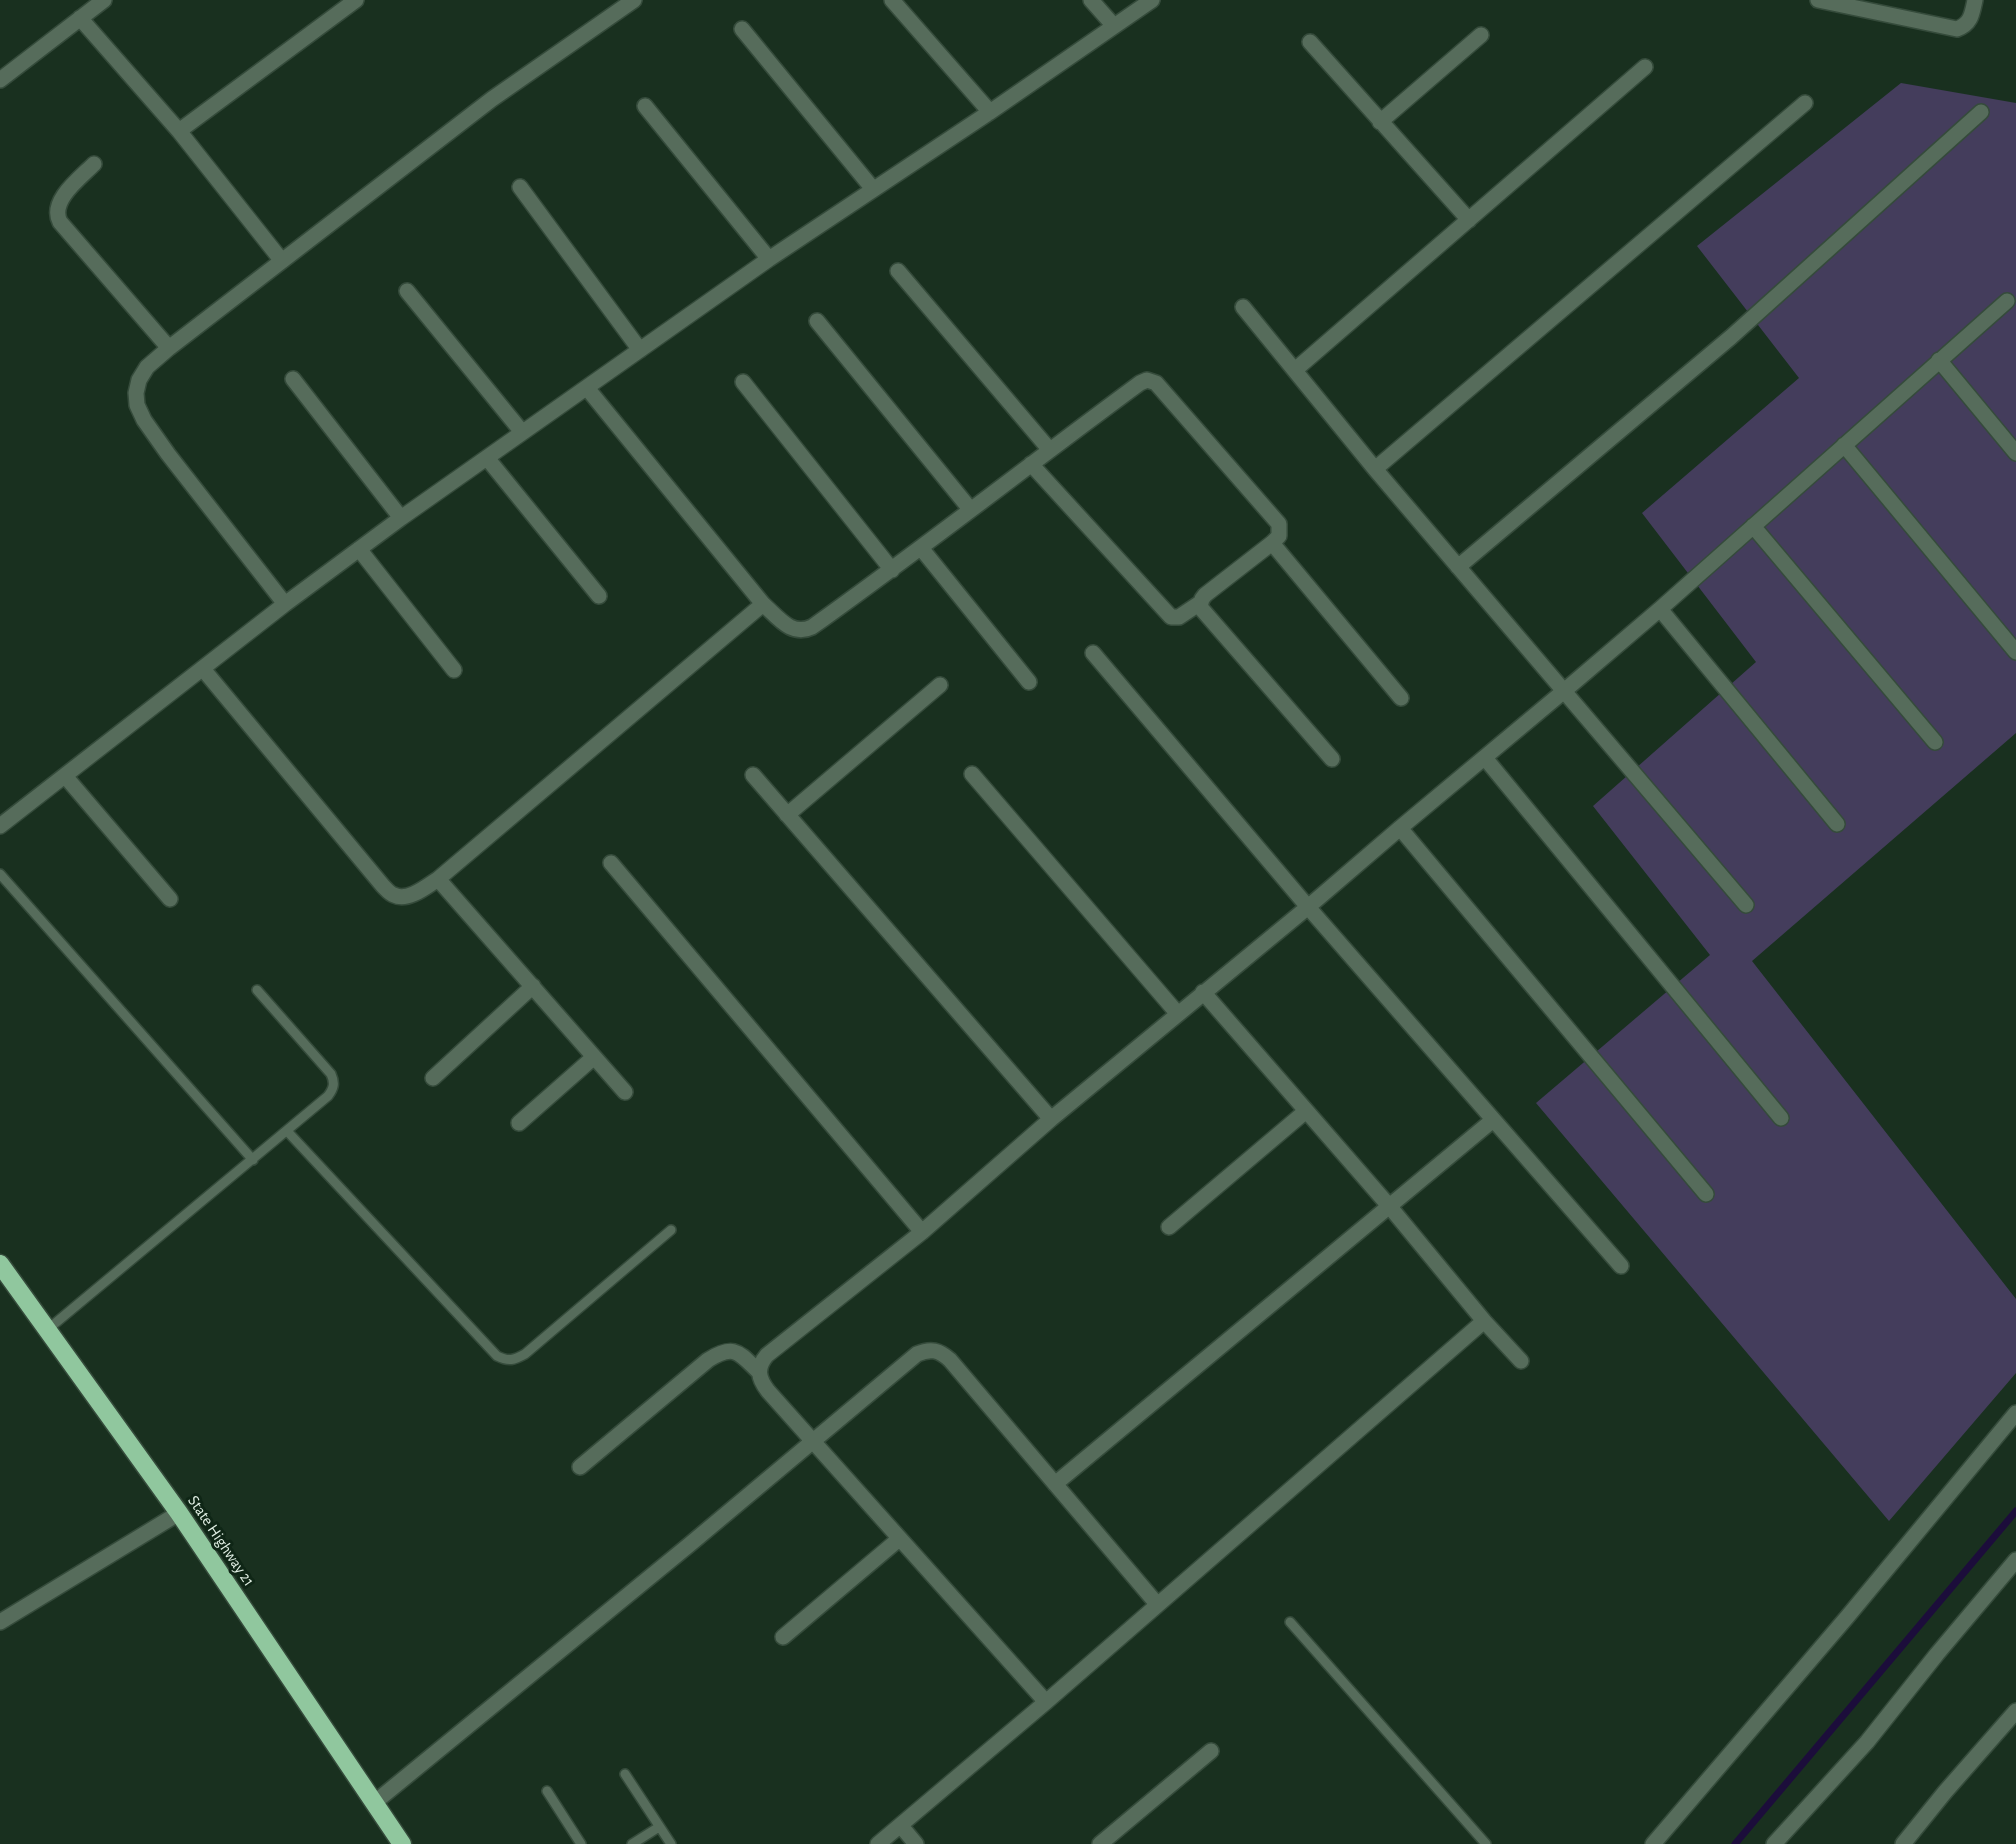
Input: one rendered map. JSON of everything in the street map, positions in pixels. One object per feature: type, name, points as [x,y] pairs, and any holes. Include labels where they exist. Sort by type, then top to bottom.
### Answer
[{"type":"highway","name":"State Highway 21","points":[[0,1264],[179,1512],[402,1844]]},
{"type":"street","points":[[0,80],[104,0]]},
{"type":"street","points":[[179,131],[356,0]]},
{"type":"street","points":[[285,604],[144,420],[136,393],[139,381],[147,367],[492,99],[634,0]]},
{"type":"street","points":[[892,0],[990,112]]},
{"type":"street","points":[[1091,0],[1114,26]]},
{"type":"street","points":[[0,826],[285,604],[401,518],[769,259],[990,112],[1152,0]]},
{"type":"street","points":[[1818,0],[1957,29],[1969,22],[1975,0]]},
{"type":"street","points":[[80,18],[179,131],[282,261]]},
{"type":"street","points":[[742,29],[873,189]]},
{"type":"street","points":[[1380,122],[1481,35]]},
{"type":"street","points":[[1310,42],[1469,220]]},
{"type":"street","points":[[1295,370],[1645,67]]},
{"type":"street","points":[[1375,469],[1805,103]]},
{"type":"street","points":[[645,106],[769,259]]},
{"type":"street","points":[[1458,567],[1731,337],[1981,112]]},
{"type":"street","points":[[94,164],[59,201],[57,216],[170,348]]},
{"type":"street","points":[[520,187],[640,350]]},
{"type":"street","points":[[898,271],[1049,449]]},
{"type":"street","points":[[407,291],[522,432]]},
{"type":"street","points":[[1046,1702],[768,1391],[760,1381],[761,1361],[922,1232],[1051,1119],[1308,907],[1564,691],[1660,609],[2007,301]]},
{"type":"street","points":[[1243,307],[1375,469],[1746,905]]},
{"type":"street","points":[[817,321],[970,509]]},
{"type":"street","points":[[1939,360],[2016,453]]},
{"type":"street","points":[[293,379],[401,518]]},
{"type":"street","points":[[586,388],[763,604],[795,631],[812,627],[892,570],[1049,449],[1147,380],[1156,383],[1276,519],[1280,530],[1279,536],[1200,603],[1179,617],[1171,617],[1031,464]]},
{"type":"street","points":[[743,382],[892,570]]},
{"type":"street","points":[[1844,445],[2016,652]]},
{"type":"street","points":[[487,458],[599,596]]},
{"type":"street","points":[[1753,526],[1935,742]]},
{"type":"street","points":[[1272,543],[1401,698]]},
{"type":"street","points":[[921,548],[1029,682]]},
{"type":"street","points":[[359,549],[454,670]]},
{"type":"street","points":[[1200,603],[1203,612],[1332,759]]},
{"type":"street","points":[[203,669],[383,886],[400,897],[412,895],[438,879],[763,604]]},
{"type":"street","points":[[1660,609],[1837,824]]},
{"type":"street","points":[[1093,653],[1308,907],[1621,1266]]},
{"type":"street","points":[[787,815],[940,685]]},
{"type":"street","points":[[1485,758],[1781,1118]]},
{"type":"street","points":[[753,774],[1051,1119]]},
{"type":"street","points":[[972,774],[1178,1014]]},
{"type":"street","points":[[65,776],[170,899]]},
{"type":"street","points":[[1400,828],[1706,1194]]},
{"type":"street","points":[[611,863],[922,1232]]},
{"type":"street","points":[[438,879],[625,1092]]},
{"type":"street","points":[[433,1078],[533,986]]},
{"type":"street","points":[[1203,992],[1390,1207],[1484,1321],[1521,1361]]},
{"type":"street","points":[[519,1123],[594,1057]]},
{"type":"street","points":[[1169,1227],[1305,1112]]},
{"type":"street","points":[[1055,1484],[1493,1120]]},
{"type":"street","points":[[878,1844],[1046,1702],[1484,1321]]},
{"type":"street","points":[[579,1467],[708,1359],[719,1353],[730,1350],[738,1352],[759,1372]]},
{"type":"street","points":[[374,1803],[689,1545],[917,1354],[935,1350],[950,1360],[1157,1604]]},
{"type":"street","points":[[1653,1844],[1848,1616],[2016,1413]]},
{"type":"street","points":[[0,1622],[179,1512]]},
{"type":"street","points":[[783,1637],[899,1539]]},
{"type":"street","points":[[1774,1844],[1867,1742],[1937,1653],[2016,1560]]},
{"type":"street","points":[[1903,1844],[1945,1792],[2016,1712]]},
{"type":"street","points":[[1100,1844],[1211,1751]]},
{"type":"street","points":[[901,1826],[916,1844]]},
{"type":"lane","points":[[0,874],[253,1160]]},
{"type":"lane","points":[[47,1330],[328,1096],[334,1086],[333,1079],[257,990]]},
{"type":"lane","points":[[287,1131],[497,1356],[507,1361],[515,1360],[525,1354],[670,1230]]},
{"type":"lane","points":[[1290,1622],[1486,1844]]},
{"type":"lane","points":[[625,1774],[671,1844]]},
{"type":"lane","points":[[547,1791],[581,1844]]},
{"type":"lane","points":[[632,1844],[659,1827]]},
{"type":"shaded area","points":[[1901,83],[2016,103],[2016,733],[1752,961],[2016,1299],[2016,1373],[1889,1521],[1536,1103],[1710,955],[1593,806],[1756,662],[1642,513],[1799,378],[1697,246]]},
{"type":"waterway","points":[[1735,1844],[2016,1511]]}]
